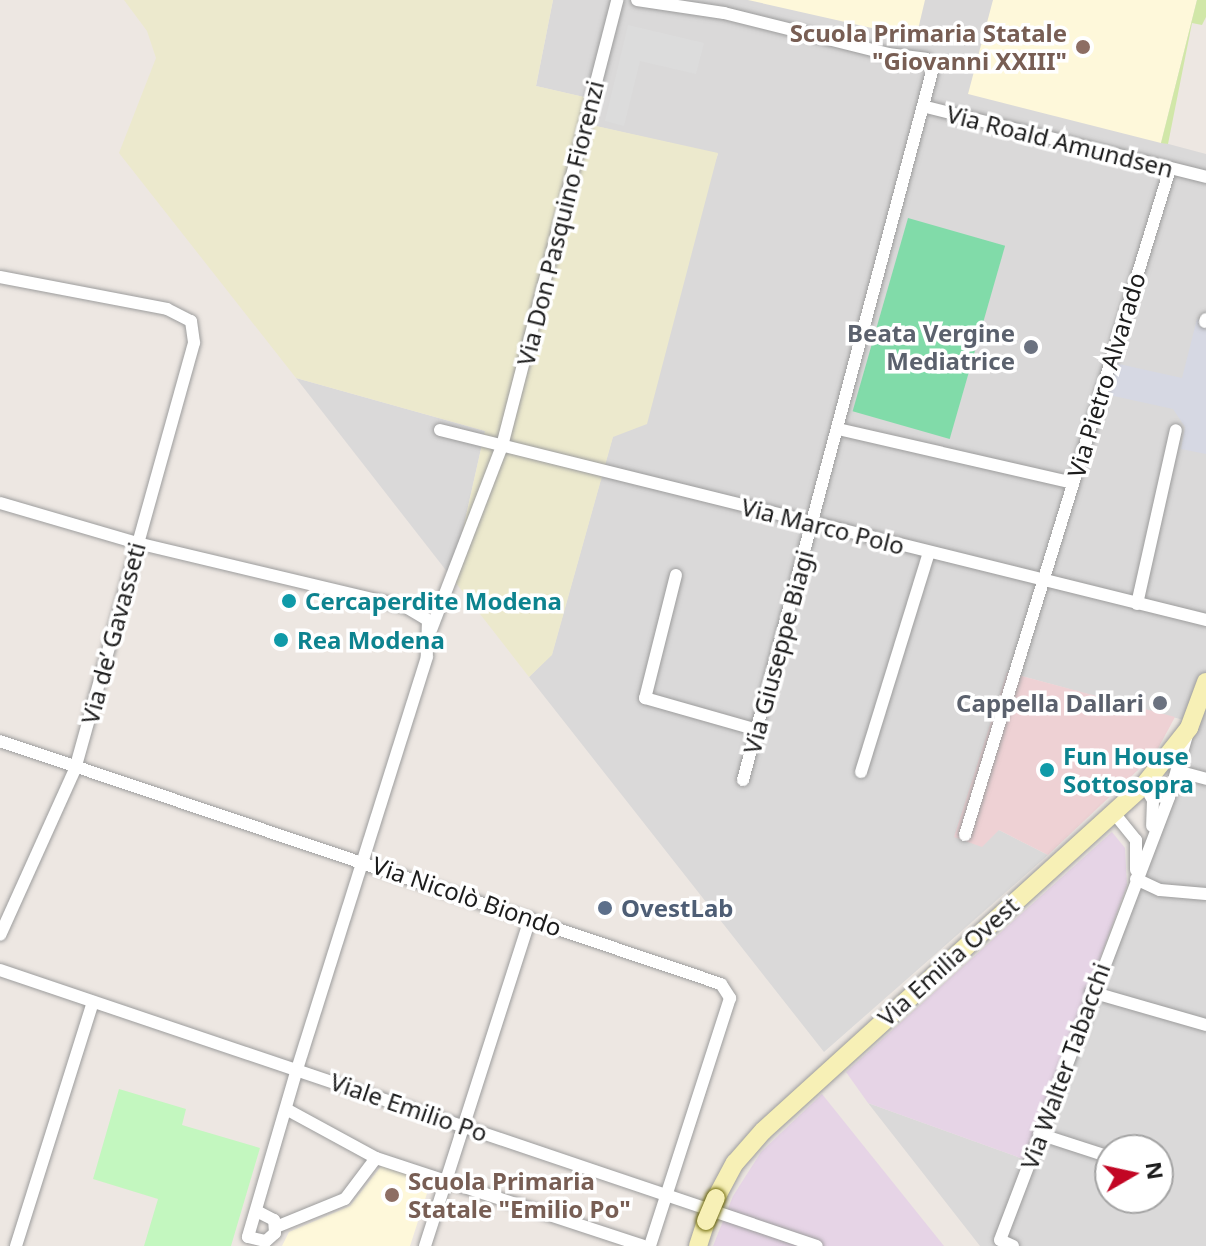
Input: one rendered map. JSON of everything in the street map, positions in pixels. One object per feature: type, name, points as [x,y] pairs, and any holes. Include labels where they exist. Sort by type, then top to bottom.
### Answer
[{"type":"main road","name":"Via Emilia Ovest","points":[[698,1246],[716,1198],[745,1150],[840,1058],[1144,785],[1189,728],[1206,682]]},
{"type":"street","name":"Via Don Pasquino Fiorenzi","points":[[256,1211],[297,1069],[427,657],[431,630],[502,446],[617,0]]},
{"type":"street","name":"Via Roald Amundsen","points":[[637,0],[724,13],[888,54],[926,59],[933,73],[926,107],[1206,177]]},
{"type":"street","name":"Via Giuseppe Biagi","points":[[743,780],[926,107]]},
{"type":"street","name":"Via Pietro Alvarado","points":[[965,835],[1170,169]]},
{"type":"street","name":"Via de’ Gavasseti","points":[[0,277],[167,309],[191,321],[192,356],[76,767],[0,935]]},
{"type":"street","points":[[838,429],[1073,483]]},
{"type":"street","name":"Via Marco Polo","points":[[440,430],[1206,620]]},
{"type":"street","points":[[1137,604],[1176,430]]},
{"type":"street","points":[[0,503],[137,543],[406,607],[420,612],[431,630]]},
{"type":"street","points":[[861,772],[929,552]]},
{"type":"street","points":[[676,575],[645,698],[757,730]]},
{"type":"street","name":"Via Walter Tabacchi","points":[[1013,1246],[1000,1240],[1091,992],[1177,771],[1189,728]]},
{"type":"street","name":"Via Nicolò Biondo","points":[[0,741],[715,980],[727,990],[730,998],[669,1194]]},
{"type":"street","points":[[1177,771],[1206,779]]},
{"type":"street","name":"Via Walter Tabacchi","points":[[1136,879],[1155,816],[1144,785]]},
{"type":"street","name":"Via Walter Tabacchi","points":[[1114,813],[1136,840],[1136,879]]},
{"type":"street","points":[[1136,879],[1160,890],[1206,894]]},
{"type":"street","points":[[425,1246],[461,1125],[530,918]]},
{"type":"street","name":"Viale Emilio Po","points":[[0,970],[817,1246]]},
{"type":"street","points":[[1091,992],[1206,1025]]},
{"type":"street","points":[[16,1246],[93,1002]]},
{"type":"street","points":[[286,1109],[376,1158],[643,1246]]},
{"type":"street","points":[[1039,1134],[1094,1152]]},
{"type":"street","points":[[276,1227],[270,1214],[256,1211],[248,1237],[253,1241],[266,1241],[276,1227],[345,1199],[376,1158]]},
{"type":"street","points":[[650,1246],[669,1194]]},
{"type":"shaded area","points":[[124,0],[553,0],[536,86],[593,99],[587,124],[718,153],[647,424],[613,437],[552,655],[529,677],[452,578],[485,431],[296,378],[119,153],[156,58],[147,31]]},
{"type":"shaded area","points":[[553,0],[1197,0],[1161,142],[1206,154],[1206,1246],[980,1246],[868,1103],[1026,1160],[1191,722],[1007,672],[999,830],[1048,855],[824,1052],[529,677],[552,654],[613,436],[718,154],[587,124],[592,99],[536,86]]},
{"type":"shaded area","points":[[748,0],[925,0],[916,38]]},
{"type":"shaded area","name":"Scuola Primaria Statale \"Giovanni XXIII\"","points":[[993,0],[1197,0],[1161,143],[968,94]]},
{"type":"shaded area","points":[[628,25],[704,43],[696,74],[640,61],[624,126],[605,121]]},
{"type":"shaded area","points":[[1197,319],[1206,322],[1206,454],[1181,449],[1185,427],[1173,409],[1100,393],[1110,362],[1182,378]]},
{"type":"shaded area","points":[[296,378],[485,431],[452,578]]},
{"type":"shaded area","points":[[1007,672],[1175,717],[1155,754],[1048,855],[999,830],[982,847],[954,837]]},
{"type":"shaded area","points":[[1112,832],[1125,848],[1127,885],[1026,1160],[868,1103],[846,1072]]},
{"type":"shaded area","points":[[822,1094],[944,1246],[713,1246],[733,1196],[761,1152]]},
{"type":"shaded area","name":"Scuola Primaria Statale \"Emilio Po\"","points":[[382,1165],[412,1173],[412,1178],[430,1184],[410,1246],[282,1246],[289,1232],[350,1206]]},
{"type":"green space","points":[[1197,0],[1206,0],[1206,17],[1202,25],[1192,23],[1168,144],[1161,143]]},
{"type":"green space","points":[[908,218],[1005,246],[950,439],[853,411]]},
{"type":"green space","points":[[119,1089],[186,1109],[182,1125],[260,1148],[231,1246],[144,1246],[158,1199],[93,1179]]},
{"type":"place","name":"Scuola Primaria Statale \"Giovanni XXIII\"","points":[[1083,47]]},
{"type":"place","name":"Beata Vergine Mediatrice","points":[[1031,347]]},
{"type":"place","name":"Cercaperdite Modena","points":[[289,601]]},
{"type":"place","name":"Rea Modena","points":[[281,640]]},
{"type":"place","name":"Cappella Dallari","points":[[1160,703]]},
{"type":"place","name":"Fun House Sottosopra","points":[[1047,770]]},
{"type":"place","name":"OvestLab","points":[[605,908]]},
{"type":"place","name":"Scuola Primaria Statale \"Emilio Po\"","points":[[392,1195]]}]
